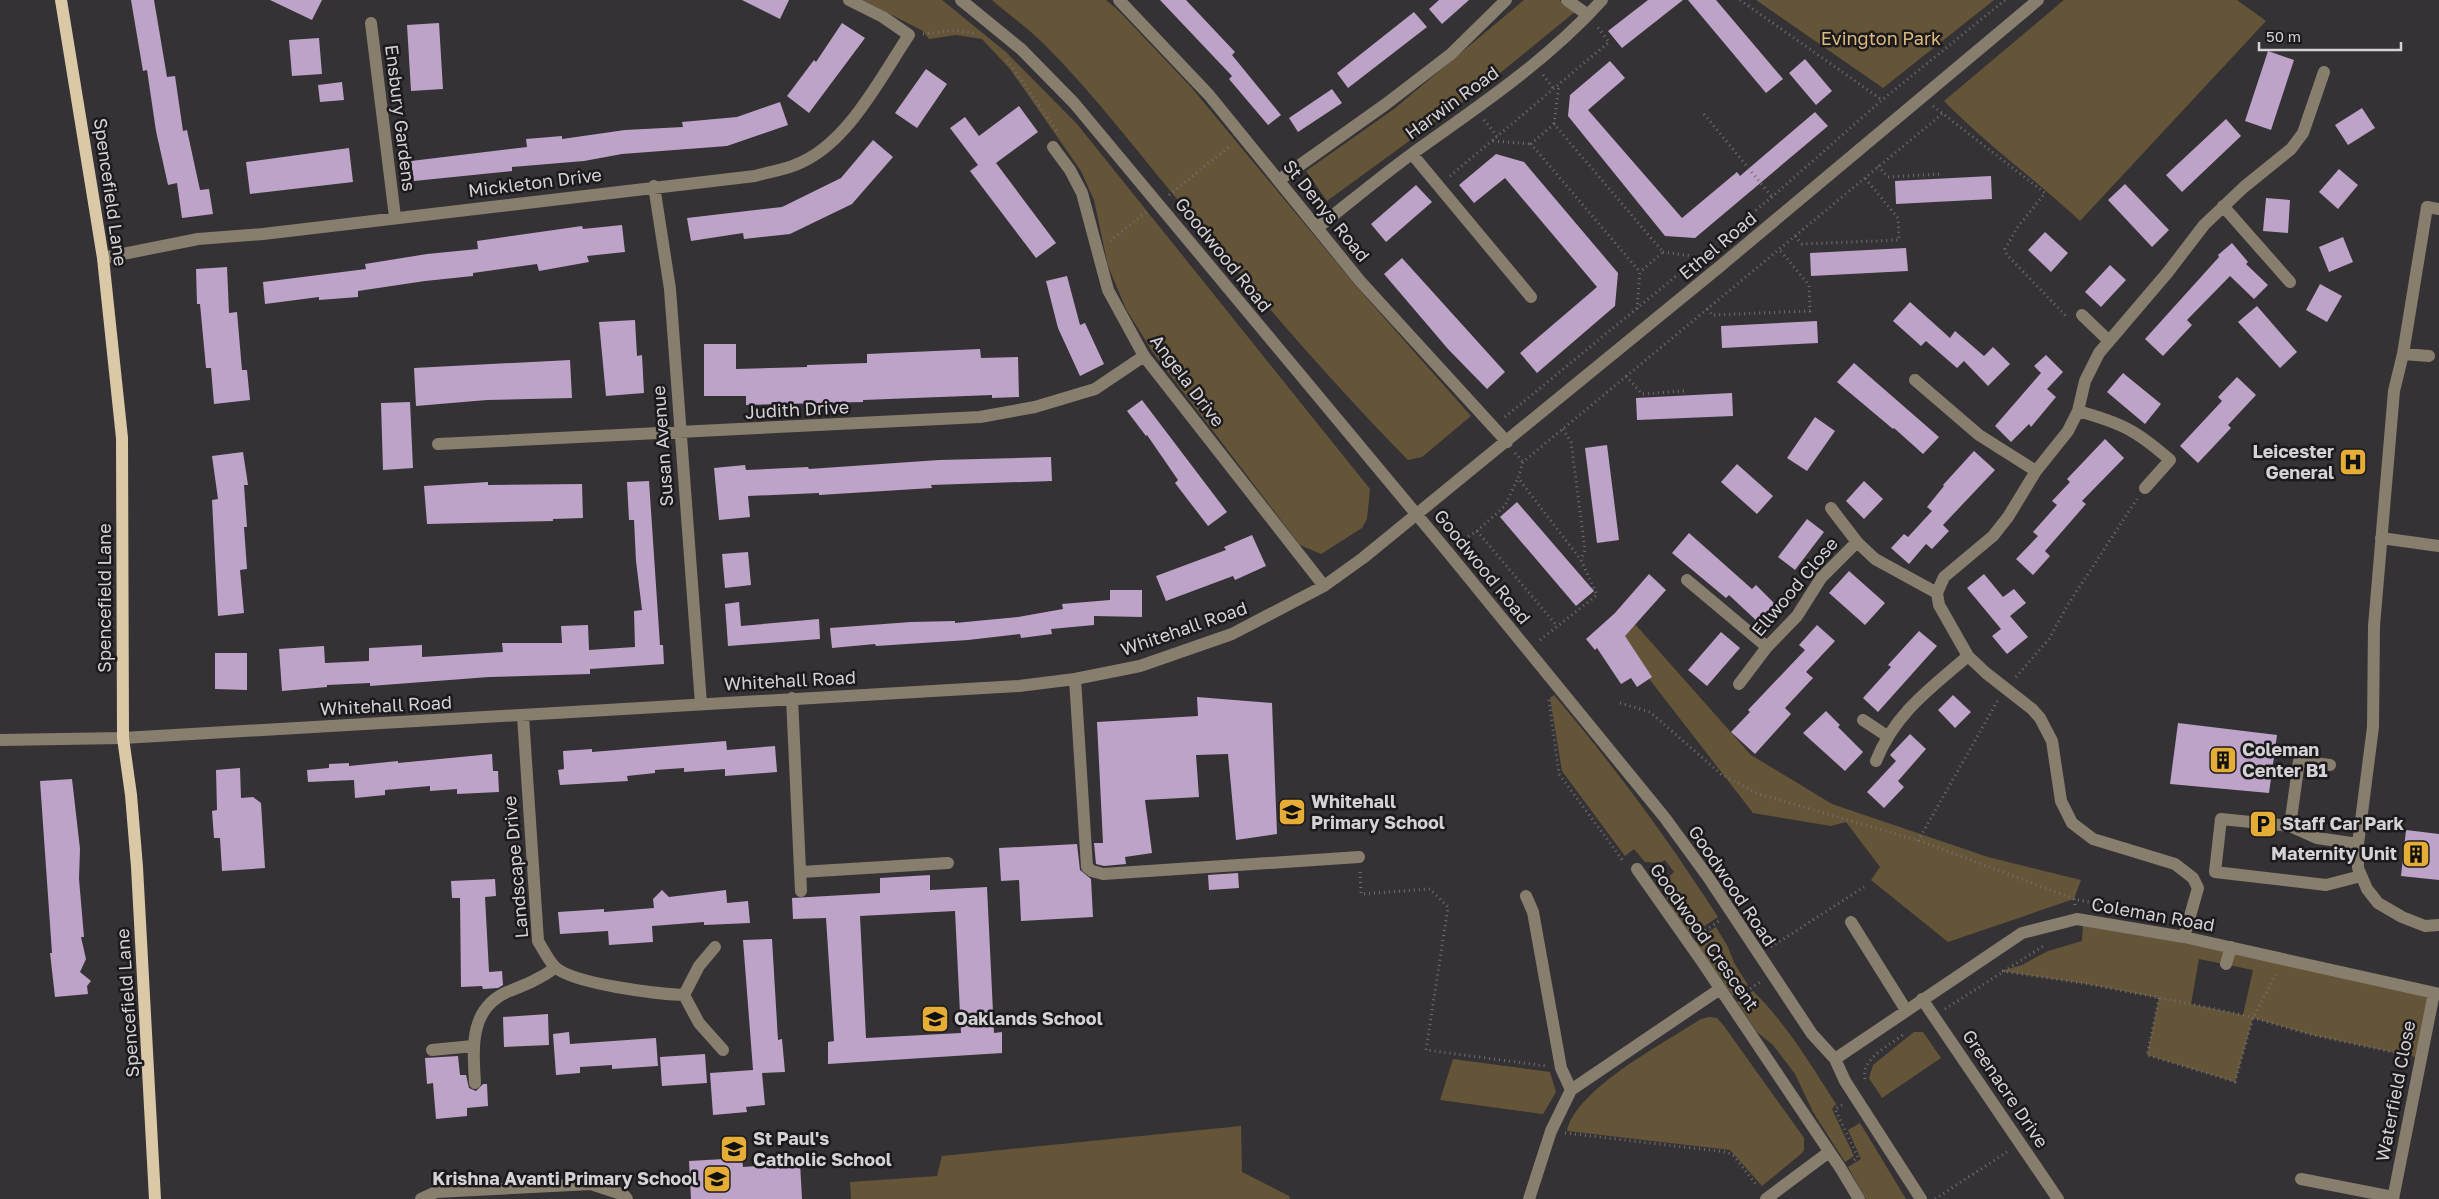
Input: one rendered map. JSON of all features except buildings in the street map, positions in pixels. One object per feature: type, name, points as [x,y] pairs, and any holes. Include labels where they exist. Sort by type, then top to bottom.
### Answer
[{"type":"main road","name":"Spencefield Lane","points":[[61,0],[103,258],[122,438],[123,738],[131,795],[137,867],[156,1199]]},
{"type":"street","points":[[849,0],[883,17],[909,35]]},
{"type":"street","name":"Goodwood Road","points":[[961,0],[994,25],[1074,103],[1446,550],[1665,818],[1812,1034],[1835,1059],[1845,1081],[1921,1199]]},
{"type":"street","name":"St Denys Road","points":[[1119,0],[1209,95],[1360,282],[1507,442]]},
{"type":"street","points":[[1279,180],[1386,104],[1451,54],[1506,0]]},
{"type":"street","points":[[1567,0],[1588,15]]},
{"type":"street","name":"Harwin Road","points":[[1317,228],[1412,154],[1476,110],[1534,64],[1602,0]]},
{"type":"street","name":"Ethel Road","points":[[1417,515],[2038,0]]},
{"type":"street","name":"Ensbury Gardens","points":[[371,23],[395,217]]},
{"type":"street","name":"Mickleton Drive","points":[[103,258],[198,239],[263,234],[654,186],[755,176],[796,165],[826,148],[857,114],[909,35]]},
{"type":"street","points":[[2184,937],[2198,888],[2193,878],[2175,864],[2093,839],[2072,822],[2065,812],[2058,790],[2054,753],[2047,729],[2032,709],[1968,656],[1939,605],[1937,593],[1944,577],[1993,536],[2008,517],[2036,471],[2068,431],[2078,411],[2085,381],[2099,353],[2168,272],[2204,225],[2223,206],[2291,149],[2297,141],[2310,114],[2324,72]]},
{"type":"street","name":"Angela Drive","points":[[1053,147],[1070,170],[1082,193],[1108,290],[1144,356],[1324,586]]},
{"type":"street","points":[[1412,154],[1531,297]]},
{"type":"street","name":"Susan Avenue","points":[[654,186],[670,289],[700,704]]},
{"type":"street","points":[[2223,206],[2290,282]]},
{"type":"street","points":[[2439,209],[2427,207],[2403,354],[2394,391],[2374,626],[2373,727],[2358,844],[2358,868],[2378,903],[2402,917],[2425,926],[2439,925]]},
{"type":"street","points":[[2082,315],[2109,341]]},
{"type":"street","points":[[2403,354],[2430,356]]},
{"type":"street","name":"Judith Drive","points":[[438,444],[980,418],[1035,407],[1095,389],[1144,356]]},
{"type":"street","points":[[1915,380],[1979,435],[2036,471]]},
{"type":"street","points":[[2078,411],[2113,421],[2130,429],[2170,460],[2144,488]]},
{"type":"street","points":[[1830,508],[1857,542]]},
{"type":"street","name":"Whitehall Road","points":[[0,740],[123,738],[523,716],[792,698],[1019,686],[1076,679],[1140,666],[1232,634],[1324,586],[1417,515]]},
{"type":"street","points":[[2381,538],[2439,546]]},
{"type":"street","name":"Ellwood Close","points":[[1739,684],[1767,647],[1797,616],[1821,578],[1857,542],[1875,559],[1937,593]]},
{"type":"street","points":[[1687,580],[1767,647]]},
{"type":"street","points":[[1876,761],[1896,722],[1922,696],[1968,656]]},
{"type":"street","points":[[1076,679],[1087,867],[1092,871],[1103,874],[1359,857]]},
{"type":"street","points":[[792,698],[801,891]]},
{"type":"street","name":"Landscape Drive","points":[[523,716],[535,920],[538,941],[555,968]]},
{"type":"street","points":[[1863,720],[1888,736]]},
{"type":"street","points":[[2290,826],[2299,761],[2330,765]]},
{"type":"street","points":[[2216,872],[2221,819],[2290,826],[2317,838],[2358,844]]},
{"type":"street","points":[[800,872],[948,863]]},
{"type":"street","name":"Goodwood Crescent","points":[[1637,869],[1720,989],[1841,1169],[1859,1199]]},
{"type":"street","points":[[2193,878],[2216,872],[2326,885],[2361,876]]},
{"type":"street","points":[[1526,896],[1533,912],[1561,1068],[1571,1090]]},
{"type":"street","name":"Coleman Road","points":[[1835,1059],[2022,933],[2077,919],[2184,937],[2285,958],[2436,994]]},
{"type":"street","points":[[1850,922],[1906,1010]]},
{"type":"street","points":[[684,995],[699,966],[715,947]]},
{"type":"street","points":[[2226,964],[2231,947]]},
{"type":"street","points":[[475,1083],[473,1046],[475,1031],[486,1007],[506,993],[539,980],[555,968],[573,976],[630,990],[684,995]]},
{"type":"street","points":[[1529,1199],[1551,1131],[1571,1090],[1720,989]]},
{"type":"street","name":"Waterfield Close","points":[[2301,1179],[2393,1198],[2420,1058],[2436,994]]},
{"type":"street","points":[[684,995],[699,1023],[723,1050]]},
{"type":"street","name":"Greenacre Drive","points":[[1922,999],[2058,1199]]},
{"type":"street","points":[[432,1050],[473,1046]]},
{"type":"street","points":[[1767,1199],[1829,1152]]},
{"type":"street","points":[[421,1199],[436,1192],[591,1184],[624,1195],[627,1199]]},
{"type":"path","points":[[1740,0],[1882,100]]},
{"type":"path","points":[[1494,428],[1525,399],[1772,197],[1882,100],[2004,0]]},
{"type":"path","points":[[1439,186],[1609,42],[1588,15]]},
{"type":"path","points":[[909,35],[955,30],[984,36],[994,25]]},
{"type":"path","points":[[1002,55],[1014,68],[1057,130],[1053,147]]},
{"type":"path","points":[[1531,144],[1554,124],[1559,85]]},
{"type":"path","points":[[1923,97],[1942,114],[2046,193],[2008,240],[2005,249],[2007,255],[2054,306],[2074,323],[2082,315]]},
{"type":"path","points":[[1476,110],[1498,136]]},
{"type":"path","points":[[1704,114],[1772,197]]},
{"type":"path","points":[[1446,550],[1477,531],[1506,506],[1523,462],[1942,114]]},
{"type":"path","points":[[1554,124],[1663,252],[1699,257]]},
{"type":"path","points":[[1492,140],[1531,144],[1640,272]]},
{"type":"path","points":[[1878,166],[1888,177],[1942,174]]},
{"type":"path","points":[[1795,236],[1802,244],[1899,240],[1898,218],[1865,178]]},
{"type":"path","points":[[1707,309],[1712,315],[1810,311],[1809,284],[1779,249]]},
{"type":"path","points":[[1637,309],[1640,272],[1663,252]]},
{"type":"path","points":[[1626,376],[1642,394],[1684,391]]},
{"type":"path","points":[[1563,429],[1571,442],[1585,550],[1581,560]]},
{"type":"path","points":[[1518,478],[1581,560],[1597,595],[1528,650]]},
{"type":"path","points":[[1918,841],[2005,688],[2049,639],[2067,606],[2144,488]]},
{"type":"path","points":[[1477,531],[1557,626]]},
{"type":"path","name":"Goodwood Crescent","points":[[1548,693],[1559,774],[1625,863],[1637,869]]},
{"type":"path","points":[[1620,703],[1650,712],[1721,774],[1756,793],[1918,841],[2074,899],[2122,909]]},
{"type":"path","points":[[1359,857],[1361,894],[1430,889],[1448,907],[1426,1050],[1561,1068]]},
{"type":"path","points":[[1758,956],[1864,888]]},
{"type":"path","points":[[2074,899],[2077,919]]},
{"type":"path","points":[[1688,942],[1731,913]]},
{"type":"path","points":[[1934,1017],[2001,971],[2051,941]]},
{"type":"path","points":[[2159,998],[2147,1055],[2235,1082],[2253,1018],[2285,958]]},
{"type":"path","points":[[2001,971],[2088,984],[2159,998],[2253,1018],[2312,1035],[2420,1058]]},
{"type":"path","points":[[1729,1003],[1771,974]]},
{"type":"path","points":[[1868,1084],[1864,1078],[1867,1062],[1904,1033]]},
{"type":"path","points":[[1841,1169],[1858,1157],[1835,1109],[1842,1105],[1849,1115],[1861,1107]]},
{"type":"path","points":[[1551,1131],[1727,1152],[1734,1156],[1767,1199]]},
{"type":"path","points":[[1935,1199],[2020,1143]]},
{"type":"green space","points":[[863,0],[942,0],[1006,52],[1077,124],[1370,489],[1367,519],[1362,528],[1321,554],[1300,545],[1152,351],[1126,309],[1108,266],[1094,200],[1081,171],[1010,69],[982,39],[956,35],[929,39],[923,31]]},
{"type":"green space","points":[[992,0],[1106,0],[1118,10],[1191,87],[1356,286],[1471,416],[1422,457],[1408,460],[1324,371],[1271,310],[1083,85],[1038,38]]},
{"type":"green space","points":[[1524,0],[1559,0],[1576,11],[1483,87],[1327,201],[1306,171],[1394,109]]},
{"type":"green space","name":"Evington Park","points":[[1756,0],[1994,0],[1883,88]]},
{"type":"green space","points":[[2064,0],[2237,0],[2266,21],[2080,221],[1944,101]]},
{"type":"green space","points":[[1634,623],[1751,755],[1832,804],[1988,857],[2081,880],[2074,899],[1948,942],[1871,880],[1880,867],[1846,822],[1831,826],[1753,813],[1616,636]]},
{"type":"green space","points":[[1554,695],[1640,803],[1718,917],[1691,935],[1675,913],[1666,896],[1665,887],[1668,879],[1674,872],[1665,860],[1660,863],[1645,862],[1634,849],[1625,856],[1562,771],[1550,698]]},
{"type":"green space","points":[[2086,920],[2434,993],[2420,1058],[2312,1035],[2253,1018],[2235,1082],[2147,1055],[2159,998],[2087,984],[2001,971],[2022,965],[2048,951],[2082,941],[2083,924]],"holes":[[[2199,959],[2253,970],[2243,1015],[2191,1004]]]},
{"type":"green space","points":[[1716,927],[1728,947],[1734,963],[1748,985],[1733,996],[1695,941]]},
{"type":"green space","points":[[1753,991],[1787,1031],[1836,1104],[1832,1109],[1854,1156],[1845,1162],[1813,1112],[1795,1074],[1773,1045],[1757,1032],[1737,1002]]},
{"type":"green space","points":[[1717,1018],[1724,1026],[1804,1138],[1804,1150],[1801,1154],[1762,1186],[1730,1150],[1567,1131],[1574,1115],[1604,1083],[1645,1054],[1701,1019]]},
{"type":"green space","points":[[1914,1032],[1923,1032],[1941,1058],[1882,1098],[1869,1078],[1873,1065]]},
{"type":"green space","points":[[1453,1059],[1550,1072],[1556,1092],[1543,1114],[1440,1100]]},
{"type":"green space","points":[[1860,1123],[1906,1199],[1866,1199],[1848,1167],[1861,1159],[1848,1130]]},
{"type":"green space","points":[[1241,1126],[1242,1172],[1289,1196],[1290,1199],[851,1199],[850,1182],[937,1176],[942,1156]]},
{"type":"place","name":"Leicester General","points":[[2353,462]]},
{"type":"place","name":"Coleman Center B1","points":[[2223,760]]},
{"type":"place","name":"Whitehall Primary School","points":[[1292,812]]},
{"type":"place","name":"Staff Car Park","points":[[2263,824]]},
{"type":"place","name":"Maternity Unit","points":[[2416,854]]},
{"type":"place","name":"Oaklands School","points":[[935,1019]]},
{"type":"place","name":"St Paul's Catholic School","points":[[734,1149]]},
{"type":"place","name":"Krishna Avanti Primary School","points":[[717,1179]]}]
